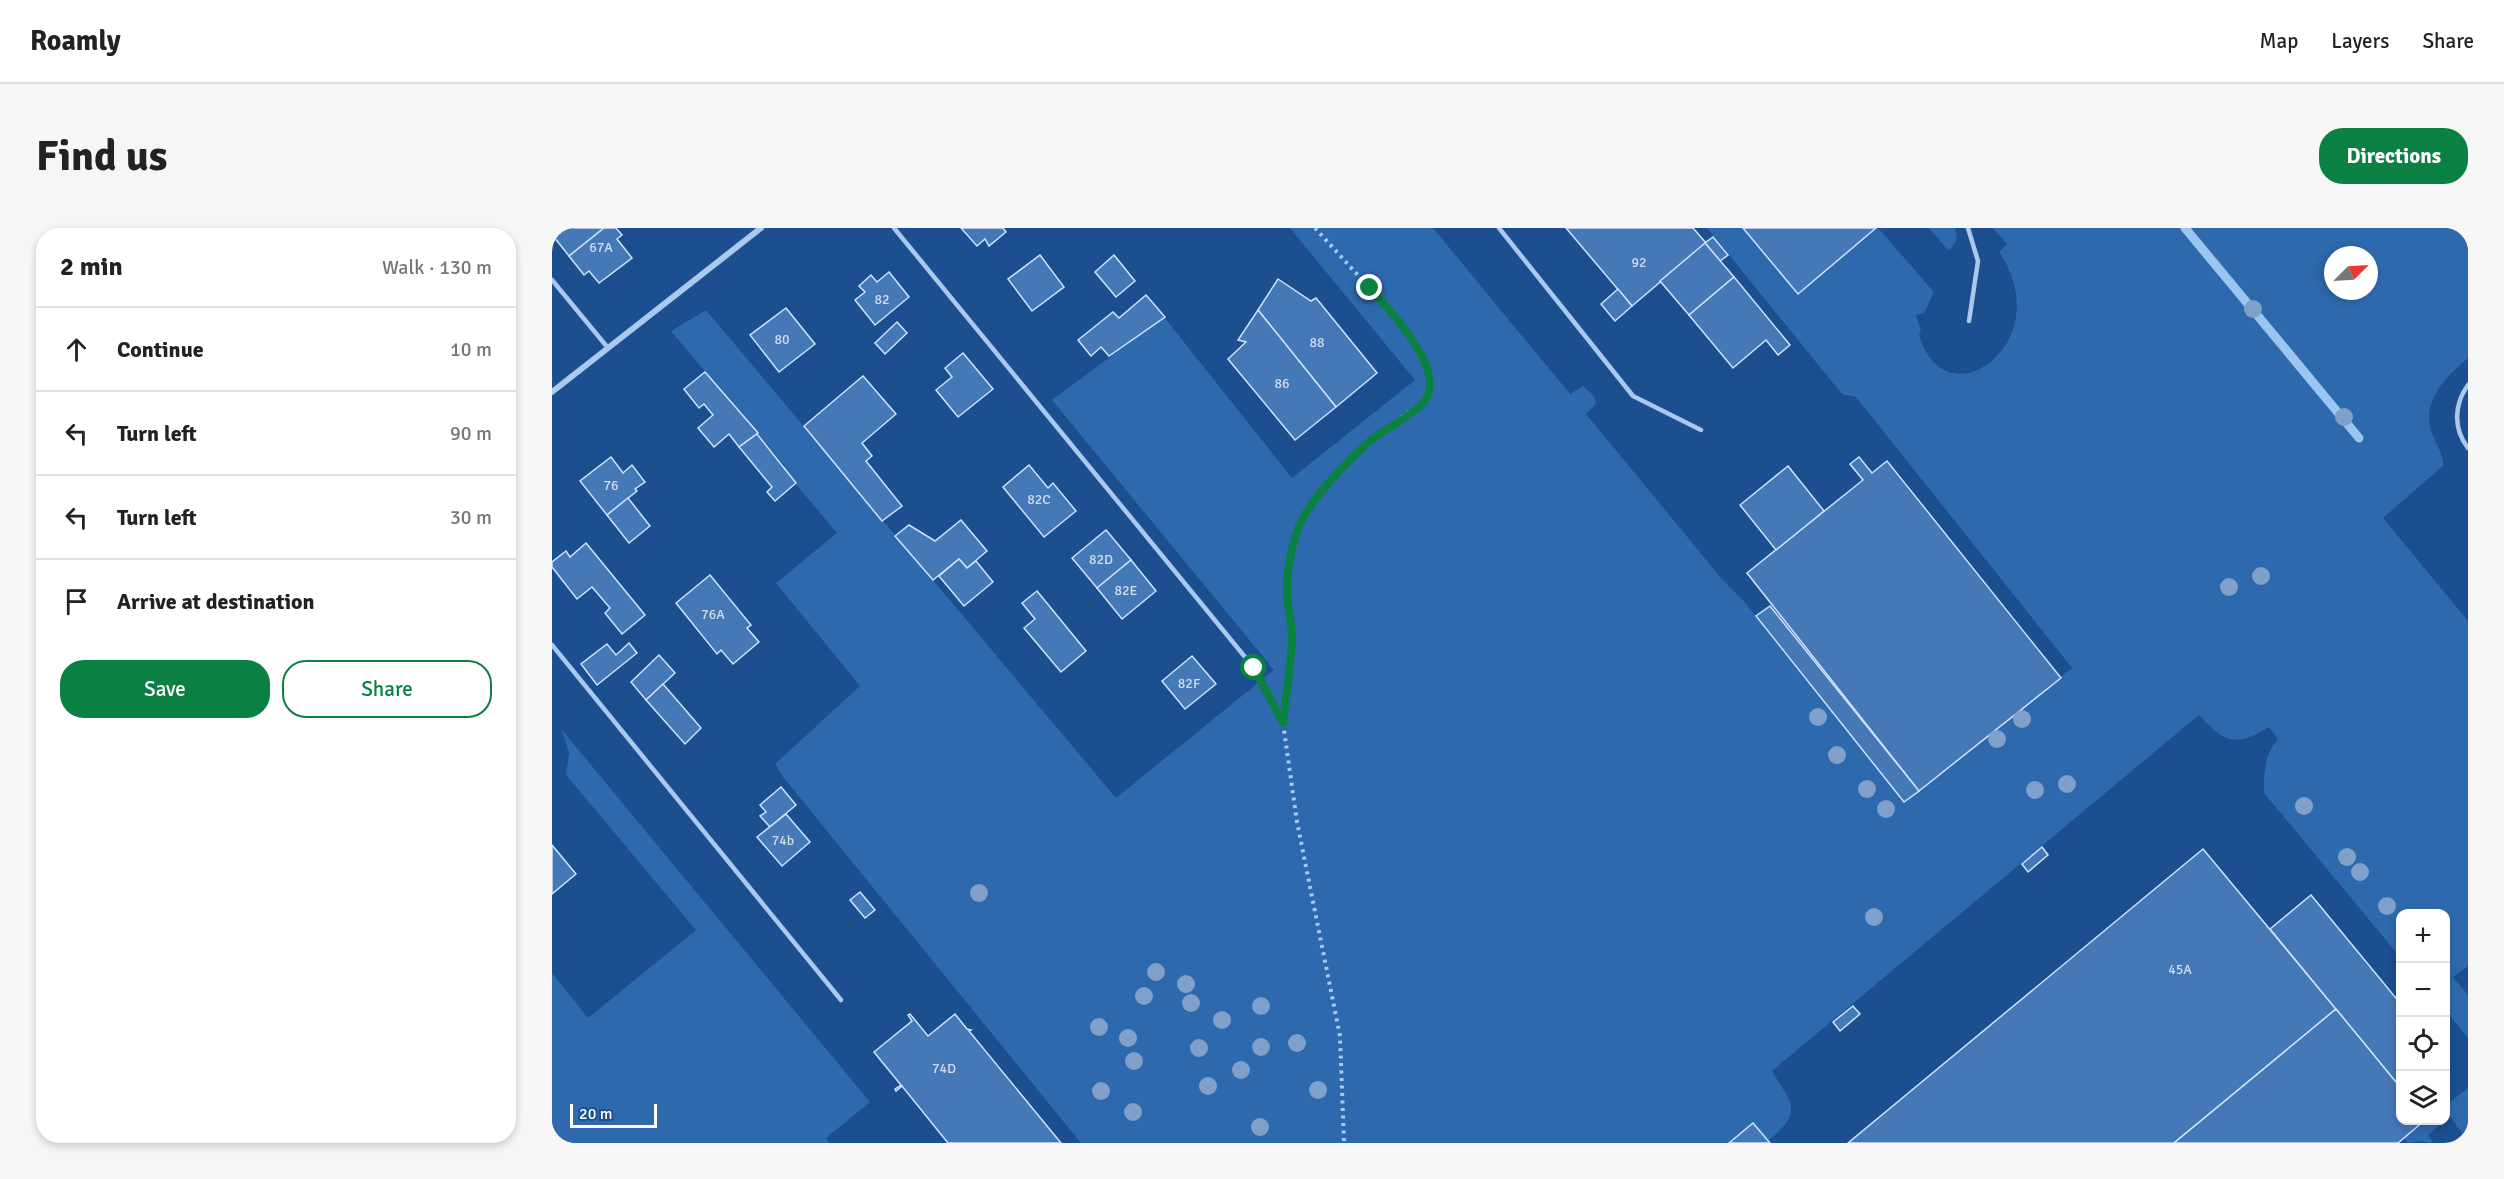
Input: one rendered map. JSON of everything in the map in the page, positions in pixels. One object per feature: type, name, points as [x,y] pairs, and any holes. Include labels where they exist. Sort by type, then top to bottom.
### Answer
[{"type":"street","points":[[552,392],[761,228]]},
{"type":"lane","points":[[894,228],[1254,668]]},
{"type":"lane","points":[[1499,228],[1633,396],[1701,429]]},
{"type":"lane","points":[[1968,228],[1978,261],[1969,321]]},
{"type":"lane","points":[[552,280],[608,348]]},
{"type":"lane","points":[[2468,385],[2461,394],[2457,408],[2458,426],[2468,448]]},
{"type":"lane","points":[[552,645],[841,1000]]},
{"type":"path","points":[[1315,228],[1405,327],[1429,375],[1429,392],[1423,402],[1370,441],[1322,491],[1302,520],[1292,552],[1287,590],[1292,635],[1283,723],[1296,822],[1340,1036],[1344,1143]]},
{"type":"path","points":[[1254,668],[1283,723]]},
{"type":"shaded area","points":[[1290,228],[1433,228],[1570,394],[1583,386],[1594,396],[1596,404],[1586,414],[1722,579],[1742,599],[1905,802],[2072,668],[1856,397],[1842,394],[1707,228],[1743,228],[1798,293],[1878,228],[1934,292],[1924,313],[1916,315],[1921,331],[1919,334],[1932,360],[1950,372],[1971,372],[1991,361],[2007,342],[2016,316],[2014,285],[1999,252],[2007,244],[1993,228],[2468,228],[2468,358],[2443,383],[2432,402],[2429,413],[2433,436],[2443,466],[2383,518],[2468,621],[2468,966],[2453,977],[2468,995],[2468,1038],[2450,1016],[2450,909],[2396,909],[2396,952],[2264,793],[2266,764],[2270,751],[2278,739],[2269,727],[2248,738],[2231,739],[2216,732],[2199,715],[1772,1071],[1785,1092],[1791,1108],[1787,1122],[1768,1141],[1753,1123],[1729,1143],[1081,1143],[783,777],[775,764],[860,686],[776,583],[837,533],[782,468],[785,466],[671,331],[706,310],[1116,798],[1274,670],[1052,400],[1164,317],[1292,478],[1415,380]]},
{"type":"shaded area","points":[[1929,228],[1955,228],[1957,238],[1952,248],[1948,250]]},
{"type":"shaded area","points":[[562,730],[870,1102],[826,1138],[829,1143],[552,1143],[552,973],[588,1018],[696,930],[566,775],[569,753]]},
{"type":"shaded area","points":[[2468,1088],[2468,1130],[2464,1135],[2450,1117],[2450,1102]]},
{"type":"shaded area","points":[[2420,1125],[2439,1125],[2428,1135],[2432,1141],[2430,1143],[2421,1141],[2408,1143],[2404,1138]]},
{"type":"building","points":[[555,228],[604,228],[569,256],[554,237],[559,233]]},
{"type":"building","points":[[604,228],[616,228],[622,235],[617,239],[632,258],[599,283],[589,271],[584,275],[569,256]]},
{"type":"building","points":[[961,228],[1003,228],[1006,232],[989,246],[985,239],[977,246]]},
{"type":"building","points":[[1566,228],[1693,228],[1706,243],[1632,306]]},
{"type":"building","points":[[1743,228],[1876,228],[1798,294]]},
{"type":"building","points":[[1713,237],[1728,255],[1720,261],[1705,243]]},
{"type":"building","points":[[1705,243],[1734,277],[1689,315],[1660,281]]},
{"type":"building","points":[[1040,255],[1064,287],[1032,311],[1008,279]]},
{"type":"building","points":[[1114,255],[1135,281],[1116,297],[1095,272]]},
{"type":"building","points":[[889,272],[909,297],[875,325],[855,300],[865,292],[859,286],[871,275],[877,282]]},
{"type":"building","points":[[1734,277],[1790,345],[1778,355],[1766,340],[1733,368],[1689,315]]},
{"type":"building","points":[[1278,279],[1311,301],[1316,298],[1377,373],[1336,407],[1258,310]]},
{"type":"building","points":[[1618,289],[1632,306],[1615,321],[1601,304]]},
{"type":"building","points":[[1146,295],[1165,317],[1109,356],[1101,347],[1091,356],[1078,340],[1113,312],[1119,318]]},
{"type":"building","points":[[786,308],[815,344],[779,372],[750,335]]},
{"type":"building","points":[[1258,310],[1336,407],[1295,440],[1228,359],[1246,342],[1238,340]]},
{"type":"building","points":[[897,322],[907,333],[885,354],[875,343]]},
{"type":"building","points":[[963,353],[993,389],[958,417],[936,390],[952,377],[945,368]]},
{"type":"building","points":[[705,372],[758,433],[739,447],[729,434],[714,447],[698,428],[713,415],[704,404],[699,408],[684,389]]},
{"type":"building","points":[[863,376],[896,414],[862,443],[872,456],[866,461],[902,506],[882,521],[804,426]]},
{"type":"building","points":[[757,434],[796,483],[775,501],[767,492],[772,487],[739,447]]},
{"type":"building","points":[[611,457],[623,473],[632,465],[645,482],[607,515],[580,481]]},
{"type":"building","points":[[1859,457],[1872,473],[1887,461],[2061,678],[1919,791],[1747,573],[1863,480],[1850,464]]},
{"type":"building","points":[[1029,465],[1048,488],[1053,483],[1076,511],[1044,537],[1003,487]]},
{"type":"building","points":[[1788,466],[1824,511],[1776,550],[1740,505]]},
{"type":"building","points":[[628,498],[650,526],[629,543],[607,515]]},
{"type":"building","points":[[961,520],[987,551],[967,568],[959,559],[933,580],[895,536],[909,525],[935,541]]},
{"type":"building","points":[[1106,530],[1131,560],[1097,588],[1072,558]]},
{"type":"building","points":[[586,543],[645,615],[622,634],[605,613],[610,608],[592,587],[577,599],[552,567],[552,562],[566,551],[570,557]]},
{"type":"building","points":[[959,559],[967,568],[976,561],[993,582],[964,606],[939,576]]},
{"type":"building","points":[[1131,560],[1156,591],[1122,619],[1097,588]]},
{"type":"building","points":[[710,575],[751,625],[747,628],[759,642],[733,664],[721,650],[717,654],[676,603]]},
{"type":"building","points":[[1037,591],[1086,651],[1061,672],[1024,628],[1035,619],[1022,603]]},
{"type":"building","points":[[1770,606],[1919,791],[1904,802],[1756,616]]},
{"type":"building","points":[[629,643],[637,653],[597,685],[581,664],[607,644],[616,655]]},
{"type":"building","points":[[659,655],[675,673],[646,700],[631,682]]},
{"type":"building","points":[[1192,656],[1216,684],[1185,709],[1162,681]]},
{"type":"building","points":[[663,684],[701,728],[685,744],[646,700]]},
{"type":"building","points":[[781,787],[796,805],[770,827],[760,816],[766,812],[760,805]]},
{"type":"building","points":[[786,814],[810,842],[782,866],[757,837]]},
{"type":"building","points":[[552,845],[576,874],[552,894]]},
{"type":"building","points":[[2042,847],[2048,855],[2028,872],[2022,864]]},
{"type":"building","points":[[2203,849],[2336,1009],[2174,1143],[1848,1143]]},
{"type":"building","points":[[860,892],[875,910],[865,918],[850,900]]},
{"type":"building","points":[[2311,895],[2396,998],[2396,1082],[2270,929]]},
{"type":"building","points":[[1853,1006],[1860,1014],[1840,1031],[1833,1022]]},
{"type":"building","points":[[2336,1009],[2396,1082],[2396,1125],[2419,1125],[2398,1143],[2174,1143]]},
{"type":"building","points":[[910,1014],[928,1036],[955,1014],[967,1029],[971,1030],[969,1031],[1061,1143],[948,1143],[902,1086],[896,1091],[895,1089],[901,1085],[874,1052],[912,1021],[908,1015]]},
{"type":"building","points":[[1753,1123],[1770,1143],[1729,1143]]},
{"type":"waterway","points":[[2185,228],[2359,438]]},
{"type":"route","points":[[1254,668],[1283,723],[1292,635],[1287,590],[1292,552],[1302,520],[1322,491],[1370,441],[1412,412],[1423,402],[1429,392],[1429,375],[1425,364],[1405,327],[1370,288]]}]
